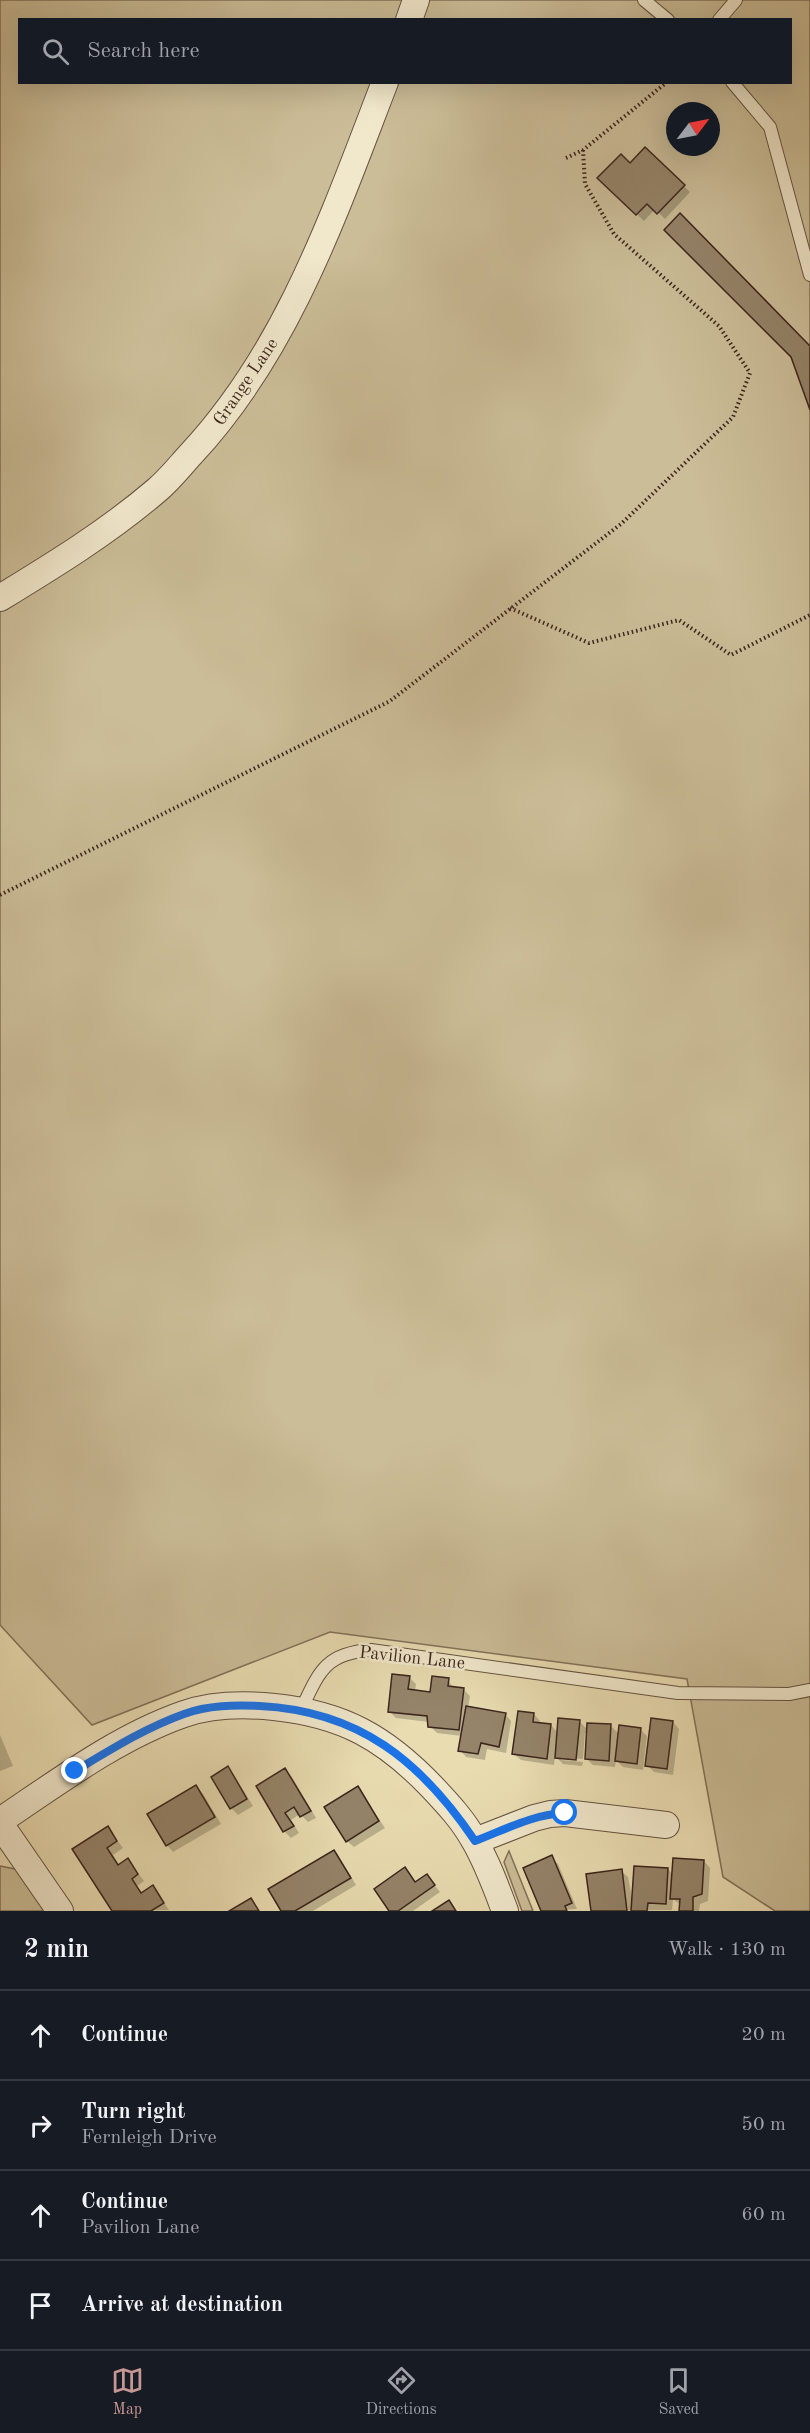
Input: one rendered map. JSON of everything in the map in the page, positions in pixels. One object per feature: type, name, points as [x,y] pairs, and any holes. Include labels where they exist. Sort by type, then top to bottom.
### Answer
[{"type":"street","points":[[410,18],[416,0]]},
{"type":"street","name":"Grange Lane","points":[[0,598],[88,545],[158,489],[220,422],[276,338],[323,244],[384,84]]},
{"type":"street","points":[[60,1911],[0,1822],[75,1771],[132,1737],[186,1713],[229,1705],[301,1710],[344,1722],[379,1740],[416,1770],[453,1809],[475,1841],[505,1911]]},
{"type":"street","points":[[475,1841],[550,1814],[565,1813],[666,1825]]},
{"type":"lane","points":[[644,0],[666,18]]},
{"type":"lane","points":[[721,18],[736,0]]},
{"type":"lane","points":[[734,84],[770,127],[810,275]]},
{"type":"lane","name":"Pavilion Lane","points":[[301,1710],[319,1672],[332,1659],[351,1651],[371,1650],[678,1693],[789,1694],[810,1690]]},
{"type":"path","points":[[566,158],[583,150],[665,84]]},
{"type":"path","points":[[0,895],[390,701],[621,524],[734,417],[750,372],[719,326],[614,234],[585,183],[583,150]]},
{"type":"path","points":[[510,609],[589,643],[679,620],[731,655],[810,615]]},
{"type":"shaded area","points":[[0,0],[810,0],[810,1911],[775,1911],[723,1877],[687,1679],[330,1632],[92,1725],[0,1625]]},
{"type":"shaded area","points":[[509,1851],[533,1911],[522,1911],[504,1862]]},
{"type":"shaded area","points":[[0,1866],[15,1869],[49,1911],[0,1911]]},
{"type":"building","points":[[645,147],[685,185],[657,214],[647,204],[636,215],[597,178],[621,154],[630,163]]},
{"type":"building","points":[[680,213],[810,346],[810,410],[791,357],[664,230]]},
{"type":"building","points":[[392,1674],[410,1676],[408,1689],[430,1692],[432,1676],[449,1678],[448,1686],[464,1688],[459,1730],[428,1727],[427,1716],[388,1712]]},
{"type":"building","points":[[466,1706],[506,1713],[499,1747],[481,1743],[478,1754],[458,1751]]},
{"type":"building","points":[[518,1711],[534,1713],[533,1722],[551,1724],[547,1759],[512,1754]]},
{"type":"building","points":[[558,1718],[580,1720],[576,1760],[555,1758]]},
{"type":"building","points":[[651,1718],[673,1721],[667,1769],[645,1766]]},
{"type":"building","points":[[587,1723],[611,1724],[609,1761],[585,1759]]},
{"type":"building","points":[[619,1725],[641,1728],[637,1764],[615,1761]]},
{"type":"building","points":[[228,1766],[247,1799],[230,1809],[211,1777]]},
{"type":"building","points":[[285,1768],[311,1811],[300,1817],[294,1807],[285,1813],[294,1826],[283,1832],[256,1786]]},
{"type":"building","points":[[196,1785],[215,1817],[166,1846],[147,1814]]},
{"type":"building","points":[[358,1786],[379,1821],[346,1842],[324,1807]]},
{"type":"building","points":[[108,1826],[117,1841],[107,1848],[118,1865],[128,1858],[138,1874],[132,1879],[141,1893],[153,1885],[164,1903],[151,1911],[112,1911],[72,1849]]},
{"type":"building","points":[[334,1850],[351,1878],[295,1911],[281,1911],[268,1889]]},
{"type":"building","points":[[552,1855],[572,1903],[565,1906],[567,1911],[541,1911],[523,1868]]},
{"type":"building","points":[[673,1858],[704,1860],[702,1894],[693,1897],[693,1911],[679,1911],[680,1899],[670,1899]]},
{"type":"building","points":[[634,1866],[668,1868],[666,1904],[648,1903],[647,1911],[631,1911]]},
{"type":"building","points":[[405,1867],[415,1882],[427,1874],[435,1885],[398,1911],[389,1911],[374,1889]]},
{"type":"building","points":[[622,1869],[627,1911],[591,1911],[586,1874]]},
{"type":"building","points":[[251,1898],[259,1911],[229,1911]]},
{"type":"building","points":[[449,1900],[456,1911],[432,1911]]},
{"type":"route","points":[[75,1771],[132,1737],[186,1713],[229,1705],[268,1707],[301,1710],[344,1722],[379,1740],[416,1770],[453,1809],[475,1841],[534,1818],[565,1813]]}]
